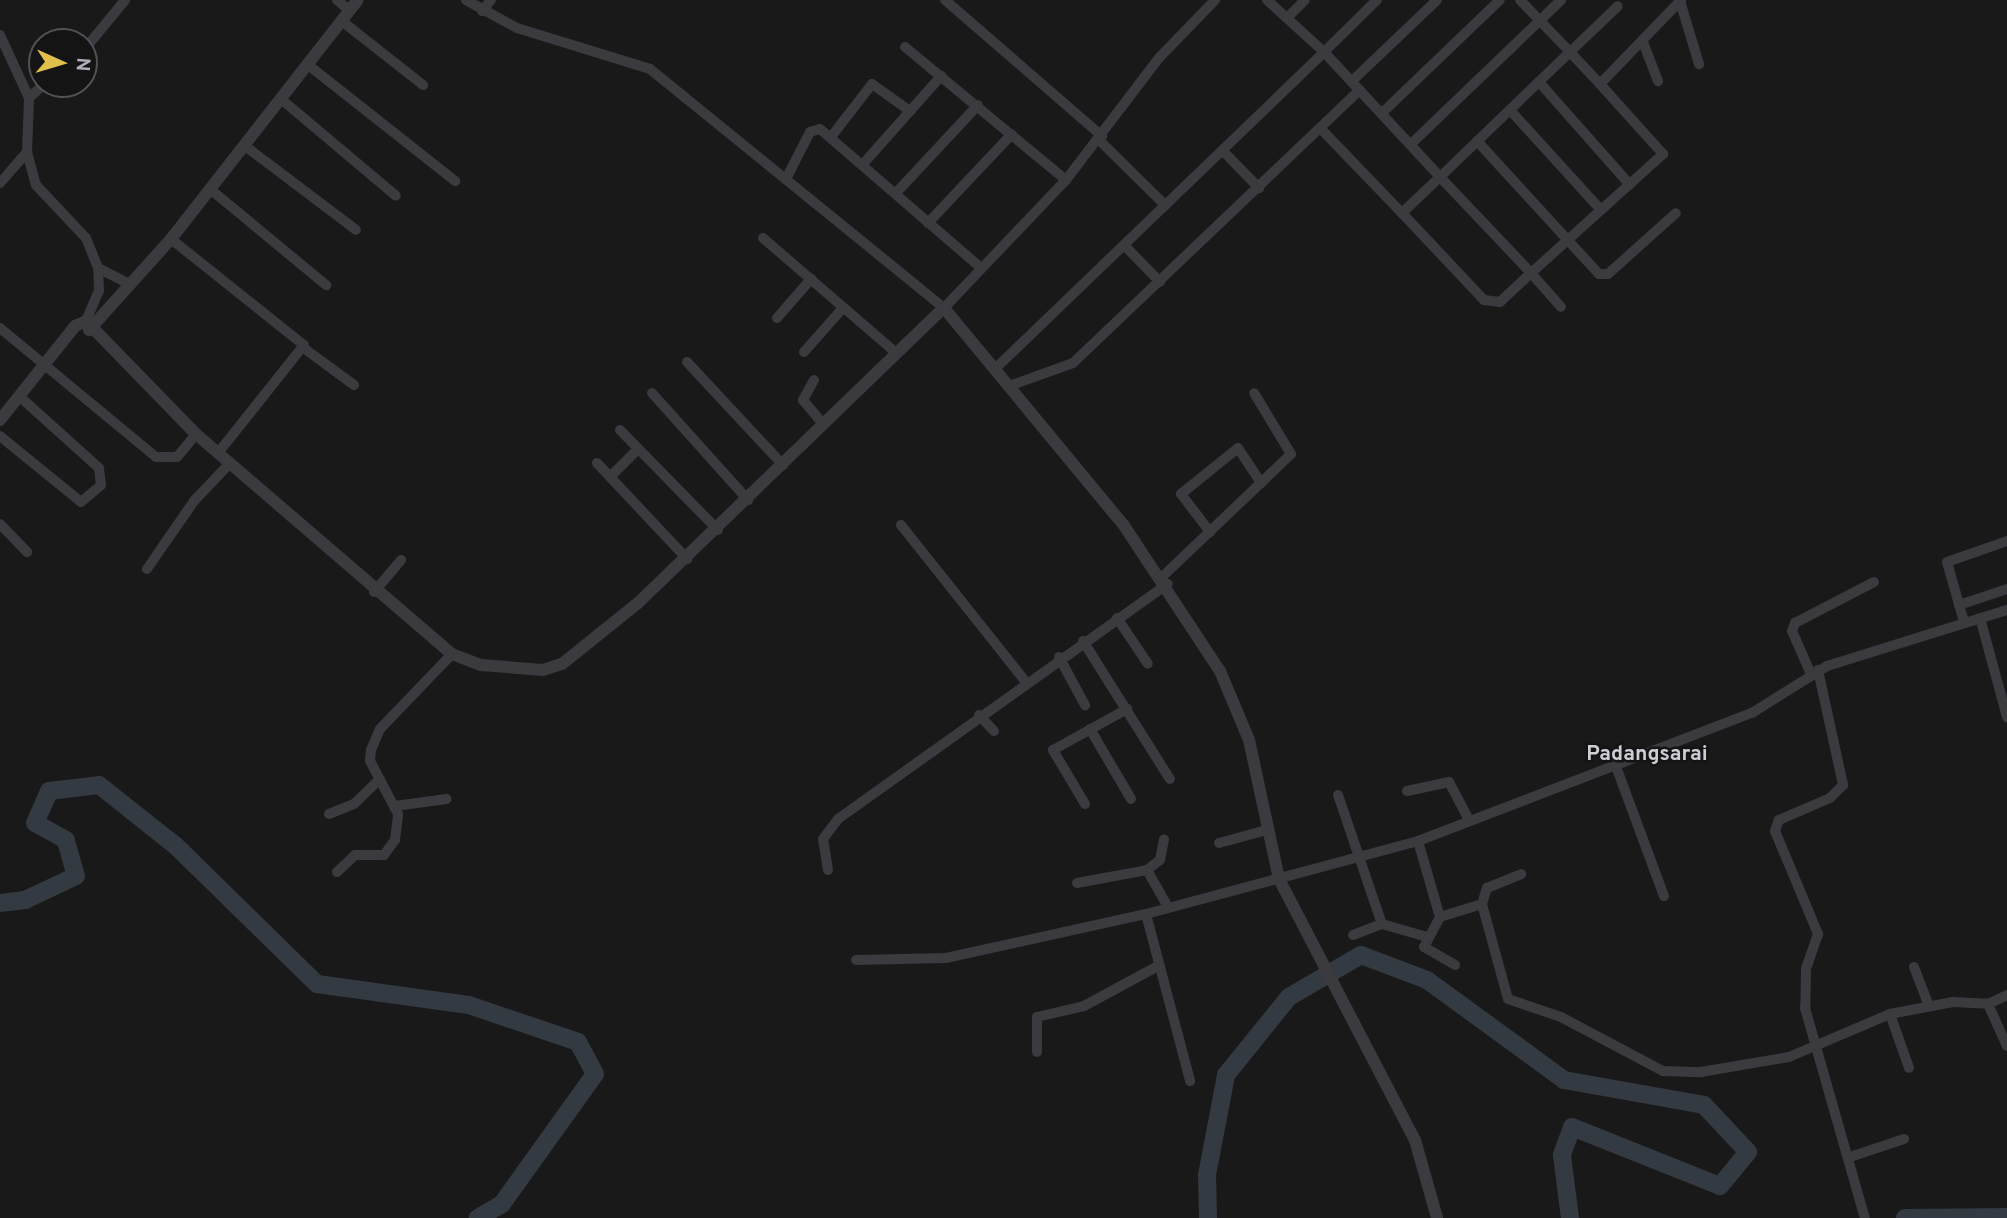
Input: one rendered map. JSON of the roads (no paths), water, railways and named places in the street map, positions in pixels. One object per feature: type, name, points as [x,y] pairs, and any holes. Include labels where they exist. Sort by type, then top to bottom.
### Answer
[{"type":"street","points":[[98,33],[125,0]]},
{"type":"street","points":[[337,0],[423,85]]},
{"type":"street","points":[[467,0],[482,11],[525,31],[650,69],[944,308],[1012,385],[1165,580],[1241,715],[1279,878],[1320,965],[1415,1140],[1437,1218]]},
{"type":"street","points":[[482,11],[491,0]]},
{"type":"street","points":[[945,0],[1100,138],[1165,205]]},
{"type":"street","points":[[88,325],[197,434],[374,592],[452,654],[502,668],[562,664],[687,559],[944,308],[1066,180],[1159,58],[1214,0]]},
{"type":"street","points":[[1267,0],[1324,51],[1561,306]]},
{"type":"street","points":[[1287,18],[1305,0]]},
{"type":"street","points":[[997,367],[1377,0]]},
{"type":"street","points":[[1012,385],[1073,363],[1322,130],[1356,86],[1437,0]]},
{"type":"street","points":[[1382,113],[1500,0]]},
{"type":"street","points":[[1322,130],[1489,303],[1504,299],[1630,186],[1663,150],[1520,0]]},
{"type":"street","points":[[1411,144],[1561,0]]},
{"type":"street","points":[[1600,84],[1680,1]]},
{"type":"street","points":[[1680,1],[1699,64]]},
{"type":"street","points":[[1402,213],[1618,6]]},
{"type":"street","points":[[0,420],[43,365],[131,285],[171,239],[350,11]]},
{"type":"street","points":[[0,35],[28,96]]},
{"type":"street","points":[[1643,42],[1658,81]]},
{"type":"street","points":[[905,47],[1066,180]]},
{"type":"street","points":[[307,64],[455,181]]},
{"type":"street","points":[[863,164],[941,76]]},
{"type":"street","points":[[1539,82],[1630,186]]},
{"type":"street","points":[[831,137],[872,84],[910,111]]},
{"type":"street","points":[[29,98],[27,152],[36,185],[86,238],[99,268],[99,291],[88,325]]},
{"type":"street","points":[[281,99],[396,196]]},
{"type":"street","points":[[896,193],[978,105]]},
{"type":"street","points":[[1510,110],[1601,210]]},
{"type":"street","points":[[786,179],[813,129],[831,137],[981,268]]},
{"type":"street","points":[[929,223],[1012,134]]},
{"type":"street","points":[[1477,141],[1599,274],[1608,274],[1676,213]]},
{"type":"street","points":[[245,146],[356,230]]},
{"type":"street","points":[[1223,151],[1259,188]]},
{"type":"street","points":[[0,183],[27,152]]},
{"type":"street","points":[[210,189],[326,285]]},
{"type":"street","points":[[764,238],[842,309],[897,353]]},
{"type":"street","points":[[171,239],[304,349],[354,385]]},
{"type":"street","points":[[1125,246],[1160,282]]},
{"type":"street","points":[[99,268],[131,285]]},
{"type":"street","points":[[777,318],[811,279]]},
{"type":"street","points":[[804,352],[842,309]]},
{"type":"street","points":[[0,328],[156,457],[177,457],[197,434]]},
{"type":"street","points":[[219,452],[304,349]]},
{"type":"street","points":[[687,362],[783,465]]},
{"type":"street","points":[[814,380],[803,400],[823,424]]},
{"type":"street","points":[[652,393],[748,500]]},
{"type":"street","points":[[828,870],[827,829],[979,715],[1117,618],[1165,580],[1210,532],[1291,454],[1254,393]]},
{"type":"street","points":[[0,436],[81,502],[101,485],[99,468],[19,396]]},
{"type":"street","points":[[620,430],[718,530]]},
{"type":"street","points":[[1210,532],[1181,494],[1238,448],[1261,483]]},
{"type":"street","points":[[610,477],[638,449]]},
{"type":"street","points":[[148,569],[194,501],[230,463]]},
{"type":"street","points":[[597,463],[687,559]]},
{"type":"street","points":[[0,524],[27,552]]},
{"type":"street","points":[[901,525],[1026,682]]},
{"type":"street","points":[[1964,622],[1947,562],[2007,541]]},
{"type":"street","points":[[374,592],[401,559]]},
{"type":"street","points":[[1865,1218],[1803,985],[1818,934],[1775,827],[1843,785],[1815,672],[1792,631],[1794,623],[1874,582]]},
{"type":"street","points":[[1959,605],[2007,589]]},
{"type":"street","points":[[856,960],[946,958],[1146,914],[1360,854],[1418,841],[1468,818],[1614,761],[1752,713],[1815,672],[2007,610]]},
{"type":"street","points":[[1117,618],[1148,664]]},
{"type":"street","points":[[1980,618],[2007,717]]},
{"type":"street","points":[[1083,641],[1170,779]]},
{"type":"street","points":[[337,872],[355,855],[373,859],[391,847],[398,824],[395,806],[370,761],[380,729],[452,654]]},
{"type":"street","points":[[1059,657],[1085,705]]},
{"type":"street","points":[[1085,804],[1053,750],[1127,709]]},
{"type":"street","points":[[979,715],[994,731]]},
{"type":"street","points":[[1090,729],[1131,799]]},
{"type":"street","points":[[1614,761],[1664,896]]},
{"type":"street","points":[[328,814],[354,804],[380,779]]},
{"type":"street","points":[[1407,791],[1449,782],[1468,818]]},
{"type":"street","points":[[1338,795],[1382,924]]},
{"type":"street","points":[[395,806],[447,799]]},
{"type":"street","points":[[1219,843],[1266,830]]},
{"type":"street","points":[[1077,883],[1147,870],[1160,860],[1164,839]]},
{"type":"street","points":[[1418,841],[1440,917]]},
{"type":"street","points":[[1147,870],[1168,907]]},
{"type":"street","points":[[1521,874],[1487,888],[1482,904],[1508,999],[1614,1041],[1652,1068],[1687,1073],[1789,1057],[1817,1041],[1890,1014],[1929,1006],[1988,1004],[2007,995]]},
{"type":"street","points":[[1455,965],[1426,950],[1427,937],[1440,917],[1482,904]]},
{"type":"street","points":[[1146,914],[1156,967],[1190,1081]]},
{"type":"street","points":[[1353,934],[1382,924],[1427,937]]},
{"type":"street","points":[[1037,1052],[1037,1017],[1084,1006],[1156,967]]},
{"type":"street","points":[[1914,967],[1929,1006]]},
{"type":"street","points":[[1988,1004],[2007,1046]]},
{"type":"street","points":[[1890,1014],[1909,1068]]},
{"type":"street","points":[[1850,1157],[1903,1139]]},
{"type":"waterway","points":[[0,903],[25,900],[76,876],[66,840],[35,823],[49,791],[99,785],[176,846],[317,984],[469,1005],[578,1042],[595,1074],[502,1204],[478,1218]]},
{"type":"waterway","points":[[1208,1218],[1207,1175],[1226,1075],[1289,997],[1361,955],[1427,980],[1564,1080],[1704,1105],[1748,1152],[1720,1186],[1572,1127],[1562,1155],[1570,1218]]},
{"type":"waterway","points":[[1905,1218],[2007,1217]]},
{"type":"district","name":"Padangsarai","points":[[1647,755]]}]
